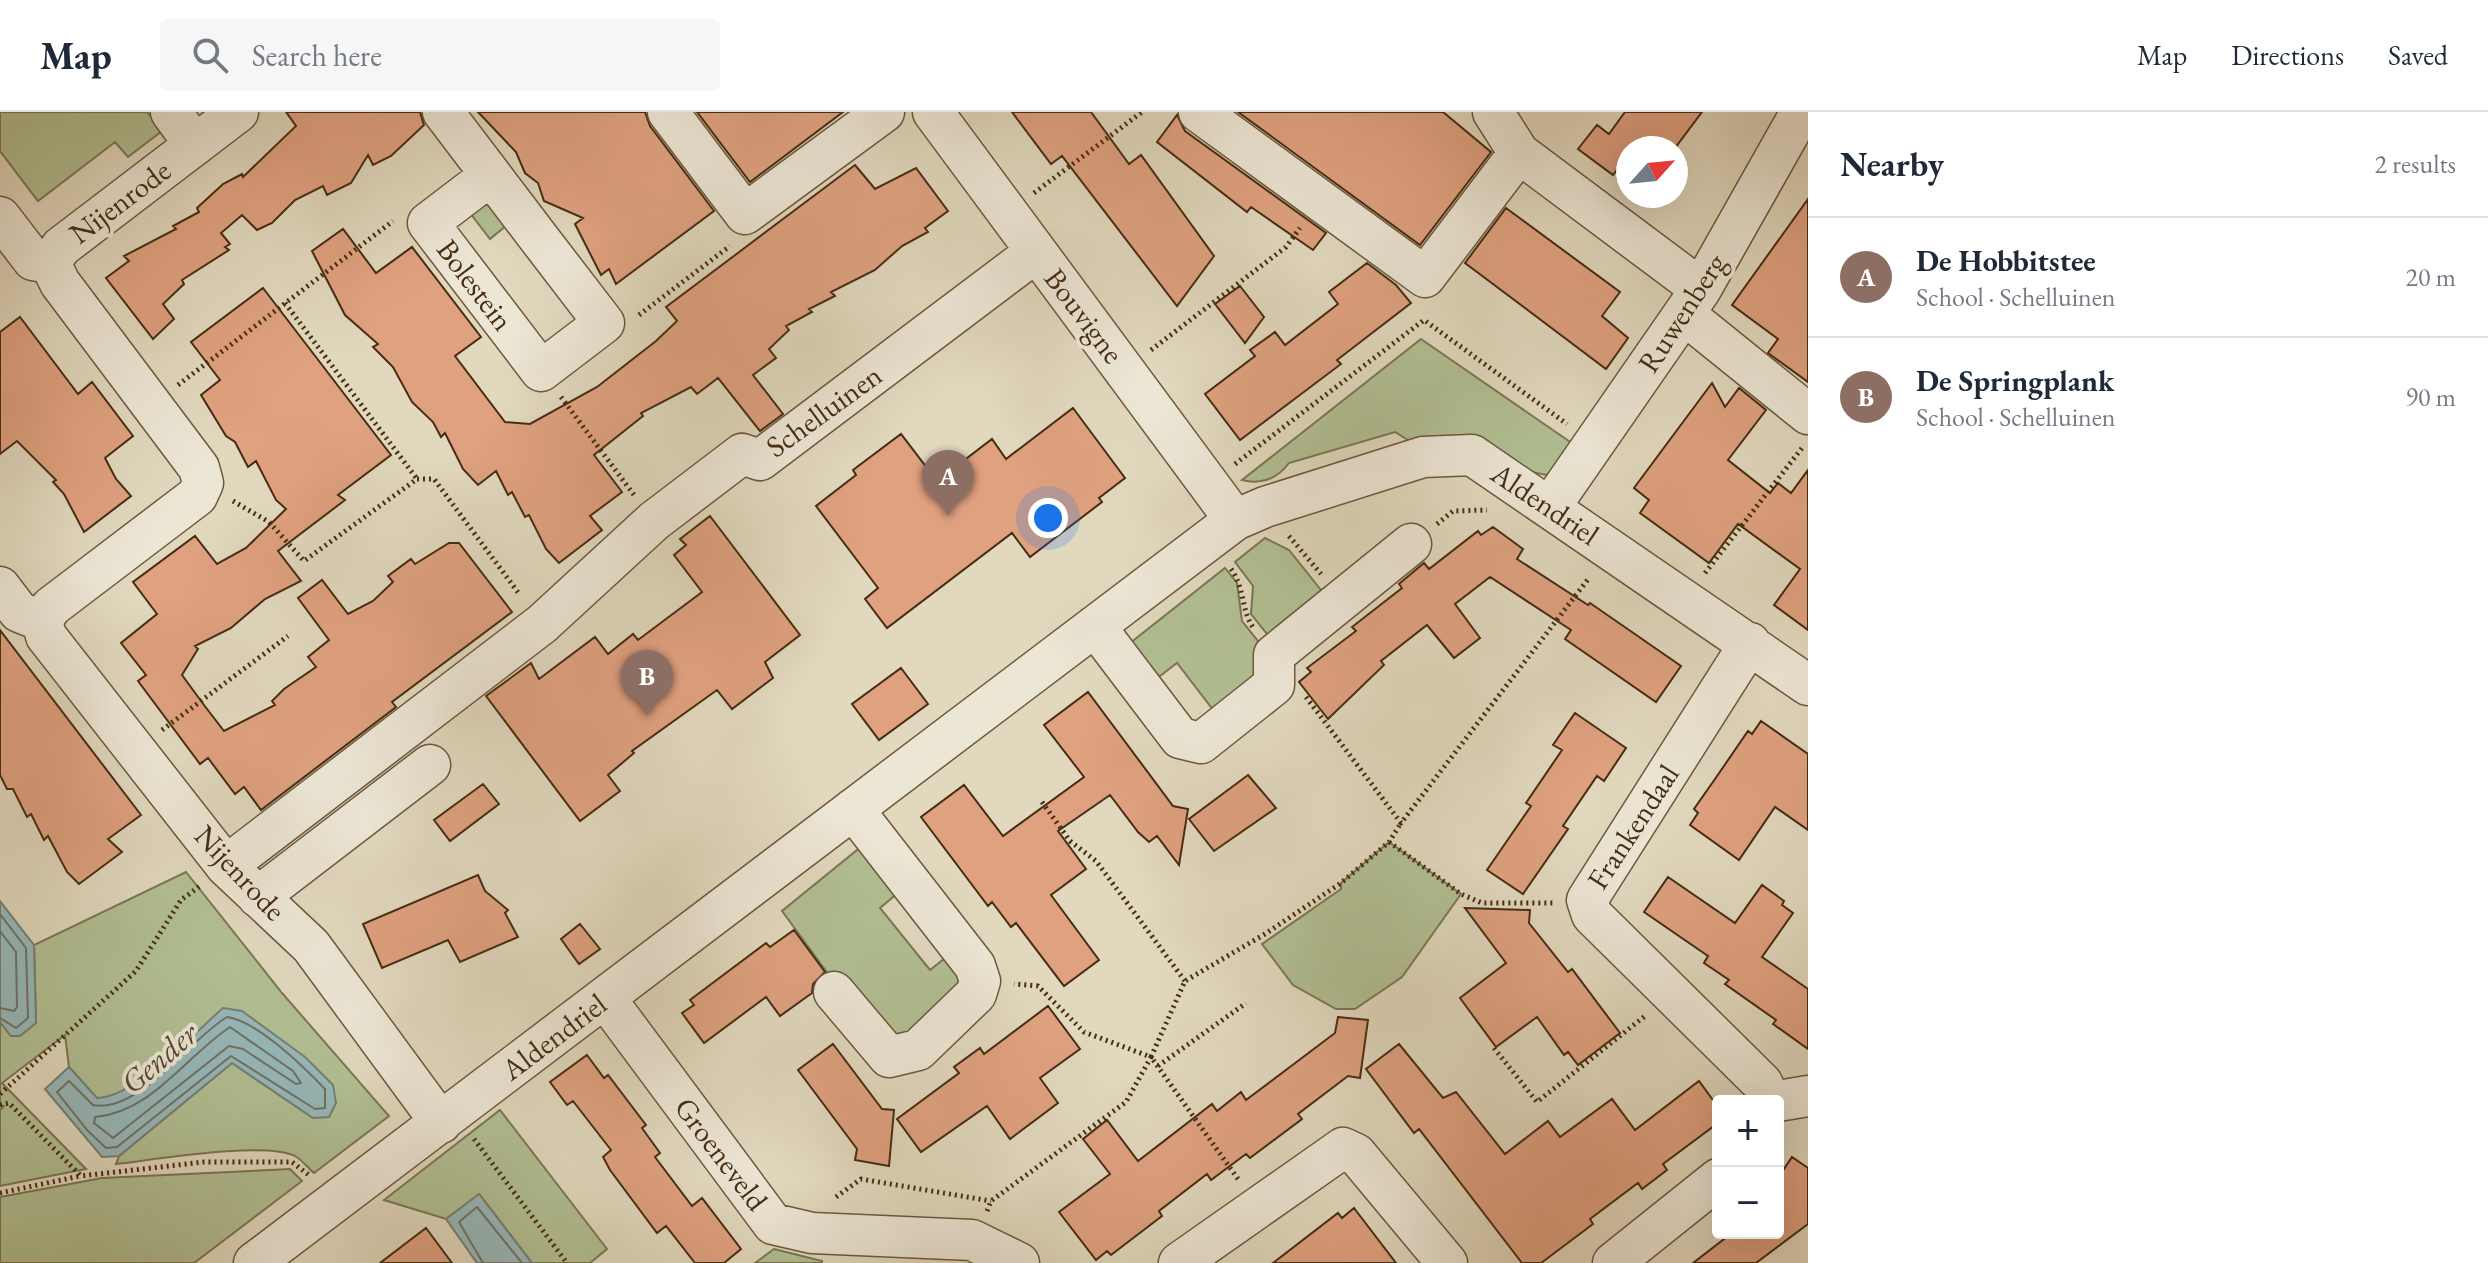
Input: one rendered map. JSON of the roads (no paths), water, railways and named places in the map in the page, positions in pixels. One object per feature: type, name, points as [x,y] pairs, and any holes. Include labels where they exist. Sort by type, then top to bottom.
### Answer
[{"type":"street","name":"Nijenrode","points":[[171,112],[195,145]]},
{"type":"street","name":"Nijenrode","points":[[50,263],[61,247],[238,112]]},
{"type":"street","points":[[443,112],[491,175]]},
{"type":"street","points":[[668,112],[745,214],[884,112]]},
{"type":"street","name":"Bouvigne","points":[[933,112],[1236,522]]},
{"type":"street","points":[[1199,112],[1425,277],[1519,153]]},
{"type":"street","points":[[1493,112],[1519,153],[1692,301],[1808,414]]},
{"type":"street","name":"Ruwenberg","points":[[1550,507],[1692,301],[1801,112]]},
{"type":"street","name":"Bolestein","points":[[491,175],[604,323],[541,371],[428,223],[491,175]]},
{"type":"street","name":"Nijenrode","points":[[0,217],[33,260],[50,263]]},
{"type":"street","name":"Schelluinen","points":[[226,866],[542,624],[654,521],[742,454],[760,460],[1036,252]]},
{"type":"street","name":"Nijenrode","points":[[50,263],[60,283],[199,468],[203,483],[197,496],[51,607],[42,621],[46,636],[226,866],[311,946],[448,1118]]},
{"type":"street","name":"Aldendriel","points":[[254,1263],[1236,522],[1423,457],[1472,455],[1808,685]]},
{"type":"street","points":[[1095,626],[1180,738],[1201,743],[1274,685],[1274,655],[1411,544]]},
{"type":"street","name":"Nijenrode","points":[[0,587],[19,612],[42,621]]},
{"type":"street","name":"Frankendaal","points":[[1750,643],[1587,900],[1592,915],[1762,1083],[1768,1095]]},
{"type":"street","points":[[258,897],[430,765]]},
{"type":"street","points":[[834,992],[889,1057],[918,1050],[976,994],[980,981],[975,966],[853,809]]},
{"type":"street","name":"Groeneveld","points":[[605,998],[773,1224],[812,1233],[972,1240],[1019,1263]]},
{"type":"street","points":[[1784,1100],[1808,1096]]},
{"type":"street","points":[[1179,1263],[1343,1148],[1356,1154],[1447,1263]]},
{"type":"street","points":[[1613,1263],[1712,1184]]},
{"type":"water","points":[[0,901],[34,945],[36,1023],[20,1036],[11,1036],[0,1022]]},
{"type":"water","points":[[223,1008],[242,1011],[305,1057],[333,1085],[336,1103],[329,1117],[313,1118],[232,1063],[119,1156],[102,1157],[45,1089],[69,1067],[97,1098],[112,1095],[146,1076]]},
{"type":"water","points":[[479,1194],[532,1263],[477,1263],[446,1219]]},
{"type":"place","name":"De Hobbitstee","points":[[948,516]]},
{"type":"place","name":"De Springplank","points":[[647,716]]},
{"type":"water label","name":"Gender","points":[[159,1058]]}]
